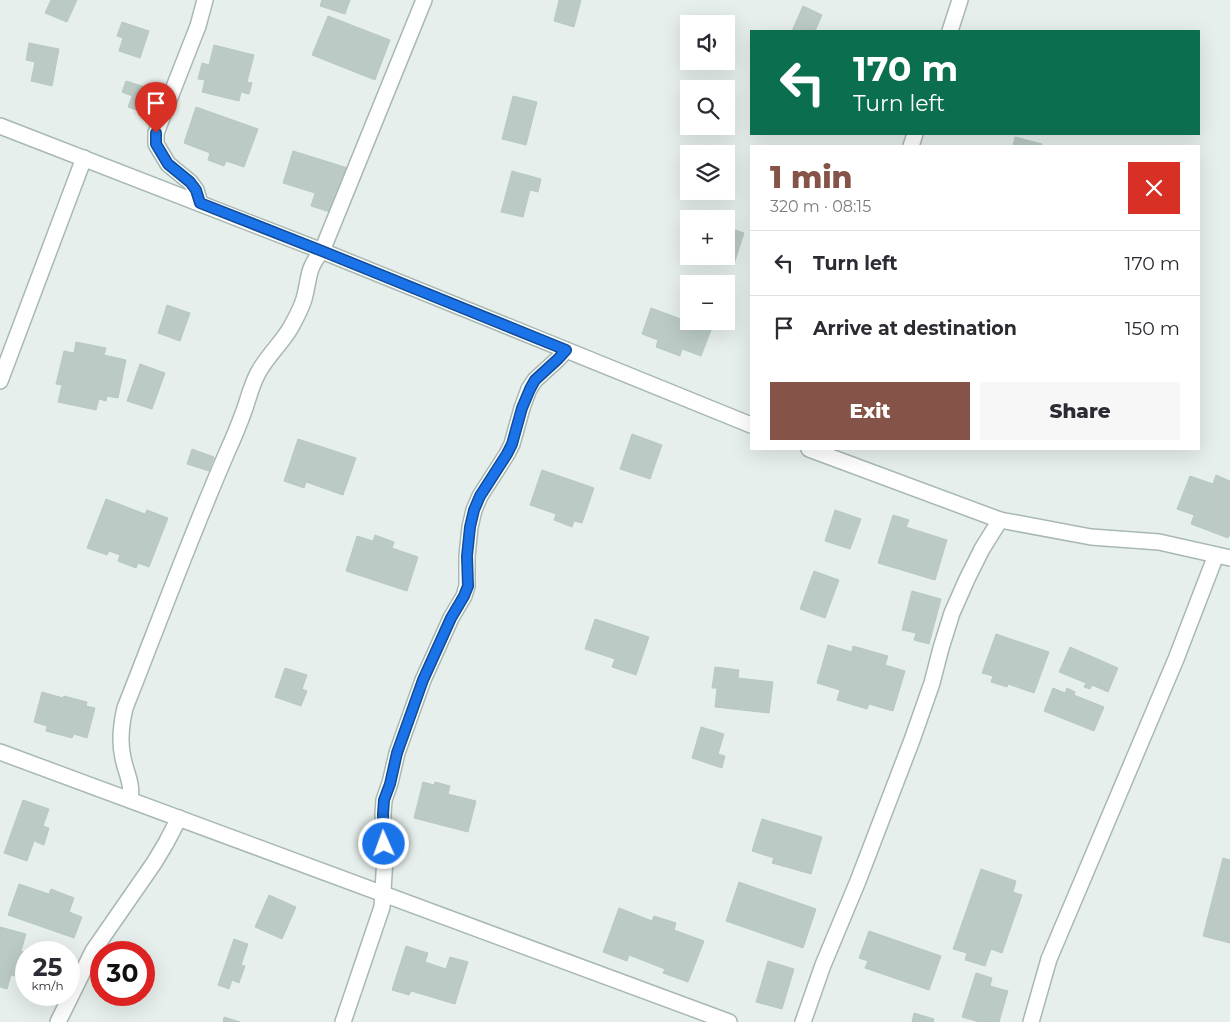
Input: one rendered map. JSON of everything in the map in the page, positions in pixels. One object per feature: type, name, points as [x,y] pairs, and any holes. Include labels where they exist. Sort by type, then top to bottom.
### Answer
[{"type":"street","points":[[200,203],[196,190],[190,182],[168,164],[156,144],[156,133],[198,26],[205,0]]},
{"type":"street","points":[[130,800],[130,779],[123,760],[120,734],[126,708],[210,490],[246,406],[250,390],[257,374],[291,328],[299,312],[304,299],[309,271],[314,260],[322,251],[424,0]]},
{"type":"street","points":[[950,30],[960,0]]},
{"type":"street","points":[[0,126],[322,251],[750,425]]},
{"type":"street","points":[[0,381],[84,158]]},
{"type":"street","points":[[344,1022],[382,906],[384,800],[390,784],[397,753],[423,680],[451,618],[468,586],[467,556],[474,510],[480,496],[512,444],[522,408],[535,380],[566,350]]},
{"type":"street","points":[[813,450],[1000,520],[1090,537],[1159,542],[1223,557],[1176,659],[1049,959],[1031,1022]]},
{"type":"street","points":[[802,1022],[909,750],[932,684],[952,613],[982,549],[1000,520]]},
{"type":"street","points":[[0,752],[729,1022]]},
{"type":"street","points":[[58,1022],[93,951],[154,863],[179,818]]},
{"type":"building","points":[[51,0],[77,0],[67,22],[45,13]]},
{"type":"building","points":[[322,0],[350,0],[345,14],[320,6]]},
{"type":"building","points":[[559,0],[581,0],[574,27],[554,21]]},
{"type":"building","points":[[803,6],[822,15],[815,30],[792,30]]},
{"type":"building","points":[[328,16],[390,40],[375,80],[312,55]]},
{"type":"building","points":[[122,22],[149,31],[140,58],[119,51],[123,38],[117,36]]},
{"type":"building","points":[[29,43],[59,49],[52,86],[31,81],[35,62],[26,60]]},
{"type":"building","points":[[214,45],[254,55],[247,82],[252,83],[249,94],[241,92],[239,101],[202,92],[205,80],[198,79],[202,63],[209,65]]},
{"type":"building","points":[[126,81],[148,88],[139,111],[128,107],[132,96],[122,92]]},
{"type":"building","points":[[513,96],[537,102],[526,145],[502,139]]},
{"type":"building","points":[[196,107],[258,129],[244,167],[226,161],[224,166],[208,160],[210,153],[184,143]]},
{"type":"building","points":[[1015,137],[1042,144],[1042,145],[1013,145]]},
{"type":"building","points":[[293,151],[348,168],[333,213],[311,206],[315,193],[283,183]]},
{"type":"building","points":[[512,171],[541,179],[538,192],[530,190],[523,217],[501,212]]},
{"type":"building","points":[[735,230],[744,233],[735,261]]},
{"type":"building","points":[[167,305],[190,313],[180,341],[158,333]]},
{"type":"building","points":[[651,308],[680,319],[680,330],[711,330],[701,356],[682,349],[680,356],[656,347],[658,340],[642,334]]},
{"type":"building","points":[[76,342],[106,348],[104,355],[126,360],[118,398],[107,396],[106,401],[99,399],[96,410],[58,402],[62,385],[56,384],[64,351],[74,353]]},
{"type":"building","points":[[140,364],[165,373],[152,409],[127,401]]},
{"type":"building","points":[[632,434],[662,445],[650,479],[620,469]]},
{"type":"building","points":[[298,439],[356,458],[343,495],[306,482],[304,488],[284,481]]},
{"type":"building","points":[[192,449],[214,457],[209,471],[187,464]]},
{"type":"building","points":[[542,470],[594,488],[582,523],[574,521],[572,527],[554,520],[556,514],[530,505]]},
{"type":"building","points":[[1216,475],[1230,481],[1230,534],[1228,538],[1191,524],[1194,515],[1177,509],[1190,476],[1213,484]]},
{"type":"building","points":[[106,499],[145,514],[147,510],[168,518],[149,567],[138,563],[136,568],[118,561],[120,555],[109,551],[107,555],[87,548]]},
{"type":"building","points":[[835,510],[861,519],[850,549],[825,541]]},
{"type":"building","points":[[893,515],[909,520],[906,527],[947,540],[935,580],[878,563]]},
{"type":"building","points":[[375,535],[394,542],[392,548],[418,557],[407,591],[346,571],[357,536],[373,541]]},
{"type":"building","points":[[814,571],[839,580],[825,618],[800,609]]},
{"type":"building","points":[[912,591],[941,599],[929,644],[914,640],[916,633],[902,630]]},
{"type":"building","points":[[595,619],[649,637],[636,675],[612,667],[615,659],[585,649]]},
{"type":"building","points":[[996,634],[1049,652],[1034,693],[1008,684],[1007,687],[991,682],[993,676],[982,673]]},
{"type":"building","points":[[828,645],[852,652],[853,646],[888,656],[885,665],[905,671],[893,711],[869,704],[867,709],[837,700],[840,690],[817,683]]},
{"type":"building","points":[[1070,647],[1118,668],[1108,692],[1092,685],[1090,689],[1084,687],[1086,683],[1059,672]]},
{"type":"building","points":[[715,667],[739,670],[738,678],[773,682],[769,713],[715,707],[717,688],[712,688]]},
{"type":"building","points":[[285,668],[307,675],[302,689],[307,691],[301,706],[275,697]]},
{"type":"building","points":[[1053,688],[1065,693],[1067,688],[1075,692],[1074,695],[1104,707],[1094,731],[1044,711]]},
{"type":"building","points":[[42,692],[87,702],[86,706],[95,708],[87,738],[74,734],[72,738],[46,731],[47,726],[34,722]]},
{"type":"building","points":[[701,727],[724,734],[718,754],[725,756],[722,768],[692,758]]},
{"type":"building","points":[[423,782],[434,785],[435,782],[450,786],[448,794],[476,801],[468,832],[414,818]]},
{"type":"building","points":[[23,800],[49,809],[43,826],[49,828],[44,845],[34,841],[27,861],[4,853]]},
{"type":"building","points":[[762,819],[822,837],[811,874],[772,863],[774,858],[752,851]]},
{"type":"building","points":[[1223,858],[1230,860],[1230,943],[1203,936]]},
{"type":"building","points":[[981,869],[1016,881],[1013,892],[1022,895],[1002,953],[991,949],[985,966],[965,960],[967,953],[953,949]]},
{"type":"building","points":[[739,882],[816,909],[803,948],[726,921]]},
{"type":"building","points":[[19,884],[49,894],[51,889],[74,898],[69,912],[82,917],[74,938],[8,915]]},
{"type":"building","points":[[269,895],[296,907],[282,939],[255,927]]},
{"type":"building","points":[[619,908],[652,921],[654,916],[676,923],[674,930],[704,941],[688,982],[663,973],[665,969],[629,955],[627,961],[603,952]]},
{"type":"building","points":[[0,927],[26,934],[24,941],[15,941],[15,976],[11,975],[7,989],[0,987]]},
{"type":"building","points":[[869,931],[941,956],[929,990],[865,968],[868,961],[859,958]]},
{"type":"building","points":[[234,939],[248,944],[241,965],[245,966],[239,983],[232,980],[229,989],[218,985]]},
{"type":"building","points":[[406,946],[428,953],[425,962],[446,969],[450,957],[468,962],[455,1004],[411,991],[409,995],[392,990]]},
{"type":"building","points":[[768,961],[794,969],[782,1009],[756,1002]]},
{"type":"building","points":[[976,973],[992,978],[990,986],[1008,991],[999,1022],[979,1022],[962,1017]]},
{"type":"building","points":[[914,1013],[934,1019],[933,1022],[912,1022]]},
{"type":"building","points":[[224,1017],[240,1022],[223,1022]]},
{"type":"route","points":[[156,133],[156,144],[168,164],[190,182],[196,190],[200,203],[566,350],[535,380],[522,408],[512,444],[480,496],[474,510],[467,556],[468,586],[451,618],[423,680],[397,753],[390,784],[384,800],[384,844]]}]
